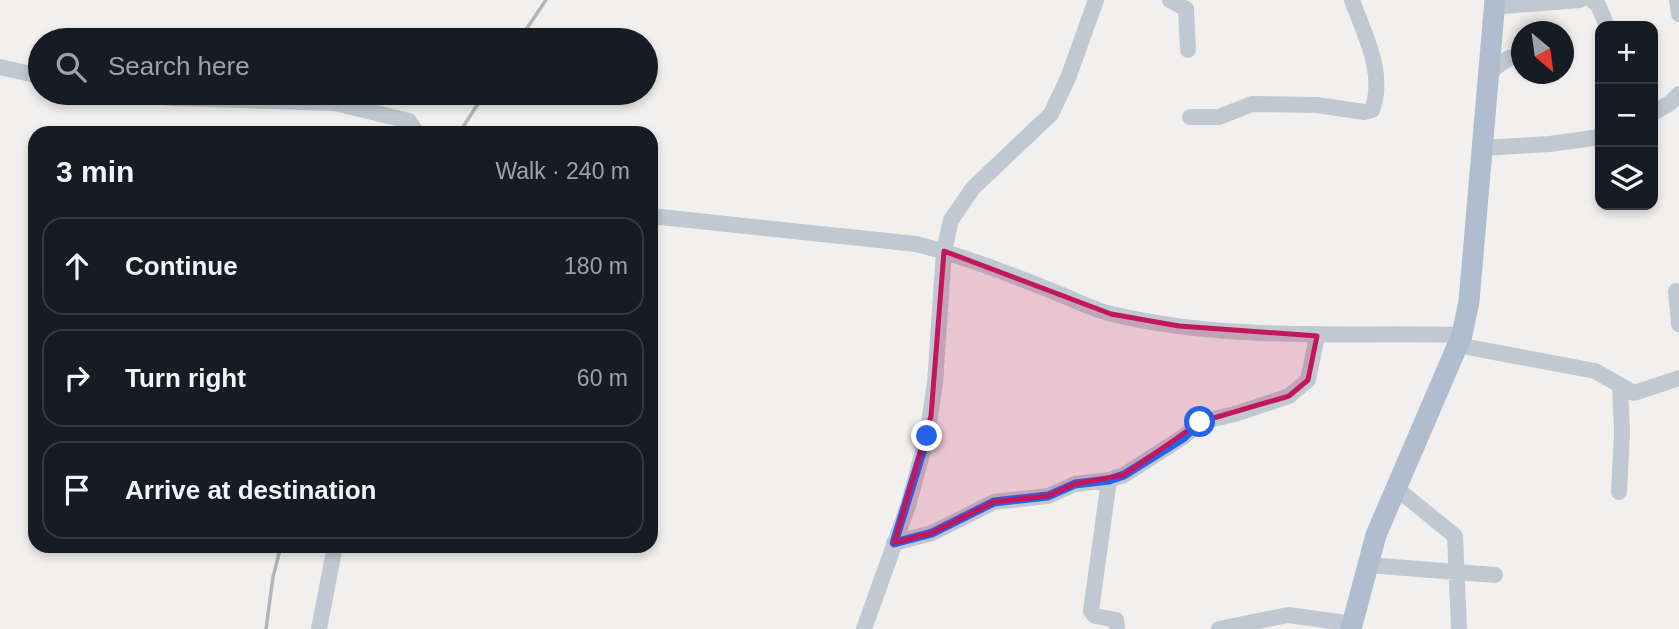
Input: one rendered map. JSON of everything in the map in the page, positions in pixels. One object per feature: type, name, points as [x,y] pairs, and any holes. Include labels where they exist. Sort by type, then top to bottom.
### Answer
[{"type":"main road","points":[[1352,627],[1367,565],[1396,488],[1460,340],[1469,301],[1494,4]]},
{"type":"street","points":[[864,629],[915,482],[931,416],[944,251],[951,220],[967,195],[1051,114],[1068,78],[1096,0]]},
{"type":"street","points":[[1170,0],[1186,9],[1188,50]]},
{"type":"street","points":[[1190,117],[1219,117],[1252,104],[1317,105],[1364,112],[1372,110],[1377,86],[1373,59],[1352,0]]},
{"type":"street","points":[[1494,4],[1580,0]]},
{"type":"street","points":[[1592,0],[1598,5],[1605,21]]},
{"type":"street","points":[[1677,0],[1679,13]]},
{"type":"street","points":[[1488,73],[1511,58]]},
{"type":"street","points":[[0,67],[28,73]]},
{"type":"street","points":[[1658,110],[1679,94]]},
{"type":"street","points":[[348,105],[410,121],[413,126]]},
{"type":"street","points":[[1483,148],[1550,144],[1595,137]]},
{"type":"street","points":[[658,217],[916,244],[944,251],[1111,314],[1179,326],[1279,335],[1460,340],[1595,371],[1628,392],[1640,392],[1679,378]]},
{"type":"street","points":[[1676,291],[1679,324]]},
{"type":"street","points":[[894,543],[932,533],[994,502],[1048,496],[1075,484],[1109,480],[1141,464],[1205,420],[1235,414],[1297,391],[1311,374],[1317,336]]},
{"type":"street","points":[[1619,492],[1622,432],[1620,386]]},
{"type":"street","points":[[1109,480],[1091,611],[1095,616],[1116,620],[1117,629]]},
{"type":"street","points":[[1396,488],[1454,536],[1459,629]]},
{"type":"street","points":[[319,629],[334,553]]},
{"type":"street","points":[[1367,565],[1495,575]]},
{"type":"street","points":[[1219,629],[1288,615],[1352,627]]},
{"type":"highlighted area","points":[[944,251],[1111,314],[1179,326],[1317,336],[1308,380],[1289,396],[1200,422],[1124,475],[1075,484],[1048,496],[994,502],[932,533],[894,543],[931,416]]},
{"type":"railway","points":[[527,28],[546,0]]},
{"type":"railway","points":[[464,126],[477,105]]},
{"type":"railway","points":[[266,629],[279,553]]},
{"type":"route","points":[[927,436],[908,506],[894,543],[932,533],[994,502],[1048,496],[1075,484],[1109,480],[1124,475],[1183,438],[1200,422]]}]
